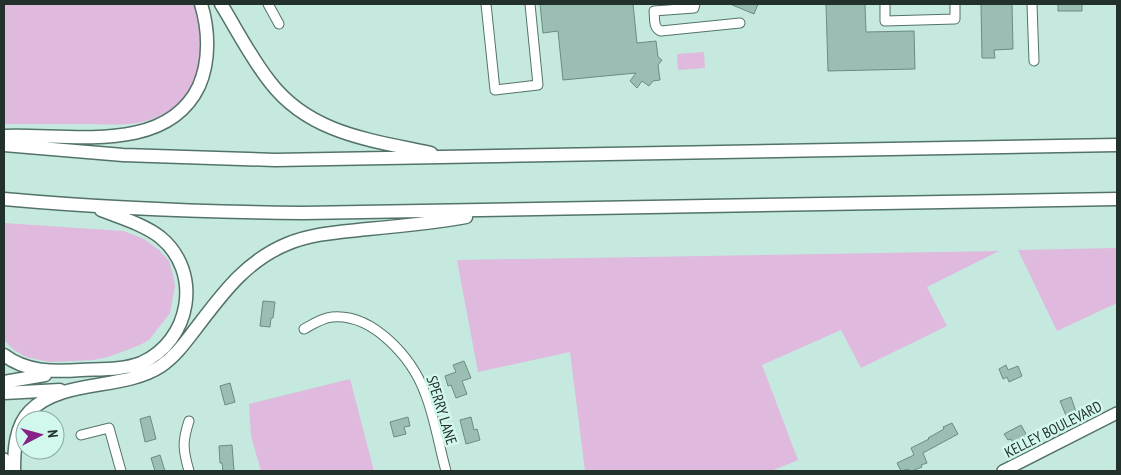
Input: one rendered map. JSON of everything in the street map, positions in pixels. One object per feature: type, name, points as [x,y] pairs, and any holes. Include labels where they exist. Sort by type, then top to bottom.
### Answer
[{"type":"highway","points":[[4,136],[123,135],[148,130],[171,119],[191,99],[203,75],[207,43],[206,25],[201,4]]},
{"type":"highway","points":[[221,4],[269,82],[286,100],[306,116],[327,127],[358,137],[453,158]]},
{"type":"highway","points":[[4,145],[123,154],[235,159],[453,158],[1117,146]]},
{"type":"highway","points":[[4,199],[89,206],[211,212],[280,213],[1117,199]]},
{"type":"highway","points":[[4,382],[70,371],[124,367],[136,364],[151,357],[165,347],[177,331],[187,301],[186,283],[178,259],[166,243],[143,227],[89,206]]},
{"type":"highway","points":[[14,471],[16,437],[26,415],[43,402],[61,394],[134,378],[161,366],[179,349],[239,275],[265,255],[286,244],[318,234],[436,222],[503,210]]},
{"type":"highway","points":[[4,355],[28,368],[70,371]]},
{"type":"highway","points":[[4,393],[26,393],[87,387]]},
{"type":"main road","name":"KELLEY BOULEVARD","points":[[1003,471],[1117,413]]},
{"type":"main road","points":[[4,460],[4,470]]},
{"type":"main road","points":[[4,460],[8,471]]},
{"type":"street","points":[[268,4],[279,24]]},
{"type":"street","points":[[493,4],[486,4],[495,90],[538,85],[530,4]]},
{"type":"street","points":[[885,4],[885,21],[955,19],[955,4]]},
{"type":"street","points":[[1032,4],[1034,61]]},
{"type":"street","points":[[695,27],[695,6],[654,11],[655,25],[659,30],[695,27],[740,23]]},
{"type":"street","name":"SPERRY LANE","points":[[304,329],[331,317],[354,320],[370,327],[402,352],[426,393],[446,471]]},
{"type":"street","points":[[189,421],[183,437],[189,471]]},
{"type":"street","points":[[81,435],[109,428],[121,471]]},
{"type":"shaded area","points":[[4,4],[194,4],[200,38],[197,72],[191,87],[182,100],[169,111],[144,122],[118,124],[4,124]]},
{"type":"shaded area","points":[[704,52],[705,68],[678,70],[677,54]]},
{"type":"shaded area","points":[[4,223],[123,231],[144,239],[159,250],[169,261],[175,286],[170,313],[149,340],[108,357],[93,360],[50,362],[26,357],[14,350],[4,340]]},
{"type":"shaded area","points":[[1117,248],[1117,303],[1057,331],[1018,250]]},
{"type":"shaded area","points":[[999,251],[927,287],[947,326],[861,368],[841,330],[762,365],[798,460],[771,471],[585,471],[570,352],[478,372],[457,260]]},
{"type":"shaded area","points":[[350,379],[374,471],[261,471],[251,436],[249,404]]},
{"type":"building","points":[[540,4],[633,4],[637,43],[656,41],[658,57],[662,60],[658,65],[660,80],[653,81],[649,86],[642,81],[637,88],[630,81],[636,73],[563,80],[558,31],[543,33]]},
{"type":"building","points":[[730,4],[758,4],[754,14]]},
{"type":"building","points":[[826,4],[865,4],[866,32],[914,31],[915,69],[828,71]]},
{"type":"building","points":[[981,4],[1012,4],[1013,49],[994,50],[995,58],[982,58]]},
{"type":"building","points":[[1058,4],[1082,4],[1082,11],[1058,11]]},
{"type":"building","points":[[263,301],[275,302],[270,327],[260,326]]},
{"type":"building","points":[[464,361],[471,378],[462,381],[467,394],[456,398],[451,385],[448,386],[445,376],[456,372],[453,365]]},
{"type":"building","points":[[1006,365],[1008,370],[1018,366],[1022,376],[1009,382],[1007,377],[1003,379],[999,369]]},
{"type":"building","points":[[230,383],[235,402],[225,405],[220,386]]},
{"type":"building","points":[[1071,397],[1079,421],[1070,425],[1060,401]]},
{"type":"building","points":[[150,416],[156,439],[145,442],[140,419]]},
{"type":"building","points":[[408,417],[410,426],[404,427],[406,434],[394,437],[390,422]]},
{"type":"building","points":[[471,417],[474,430],[477,429],[480,440],[466,444],[460,420]]},
{"type":"building","points":[[952,423],[958,434],[923,453],[927,463],[921,465],[922,467],[912,471],[908,469],[901,471],[897,463],[914,455],[911,448],[929,439],[944,429],[943,427]]},
{"type":"building","points":[[1021,425],[1027,436],[1013,443],[1011,439],[1008,440],[1004,434]]},
{"type":"building","points":[[232,445],[234,471],[223,471],[222,463],[220,463],[219,446]]},
{"type":"building","points":[[160,455],[165,471],[155,471],[151,458]]}]
